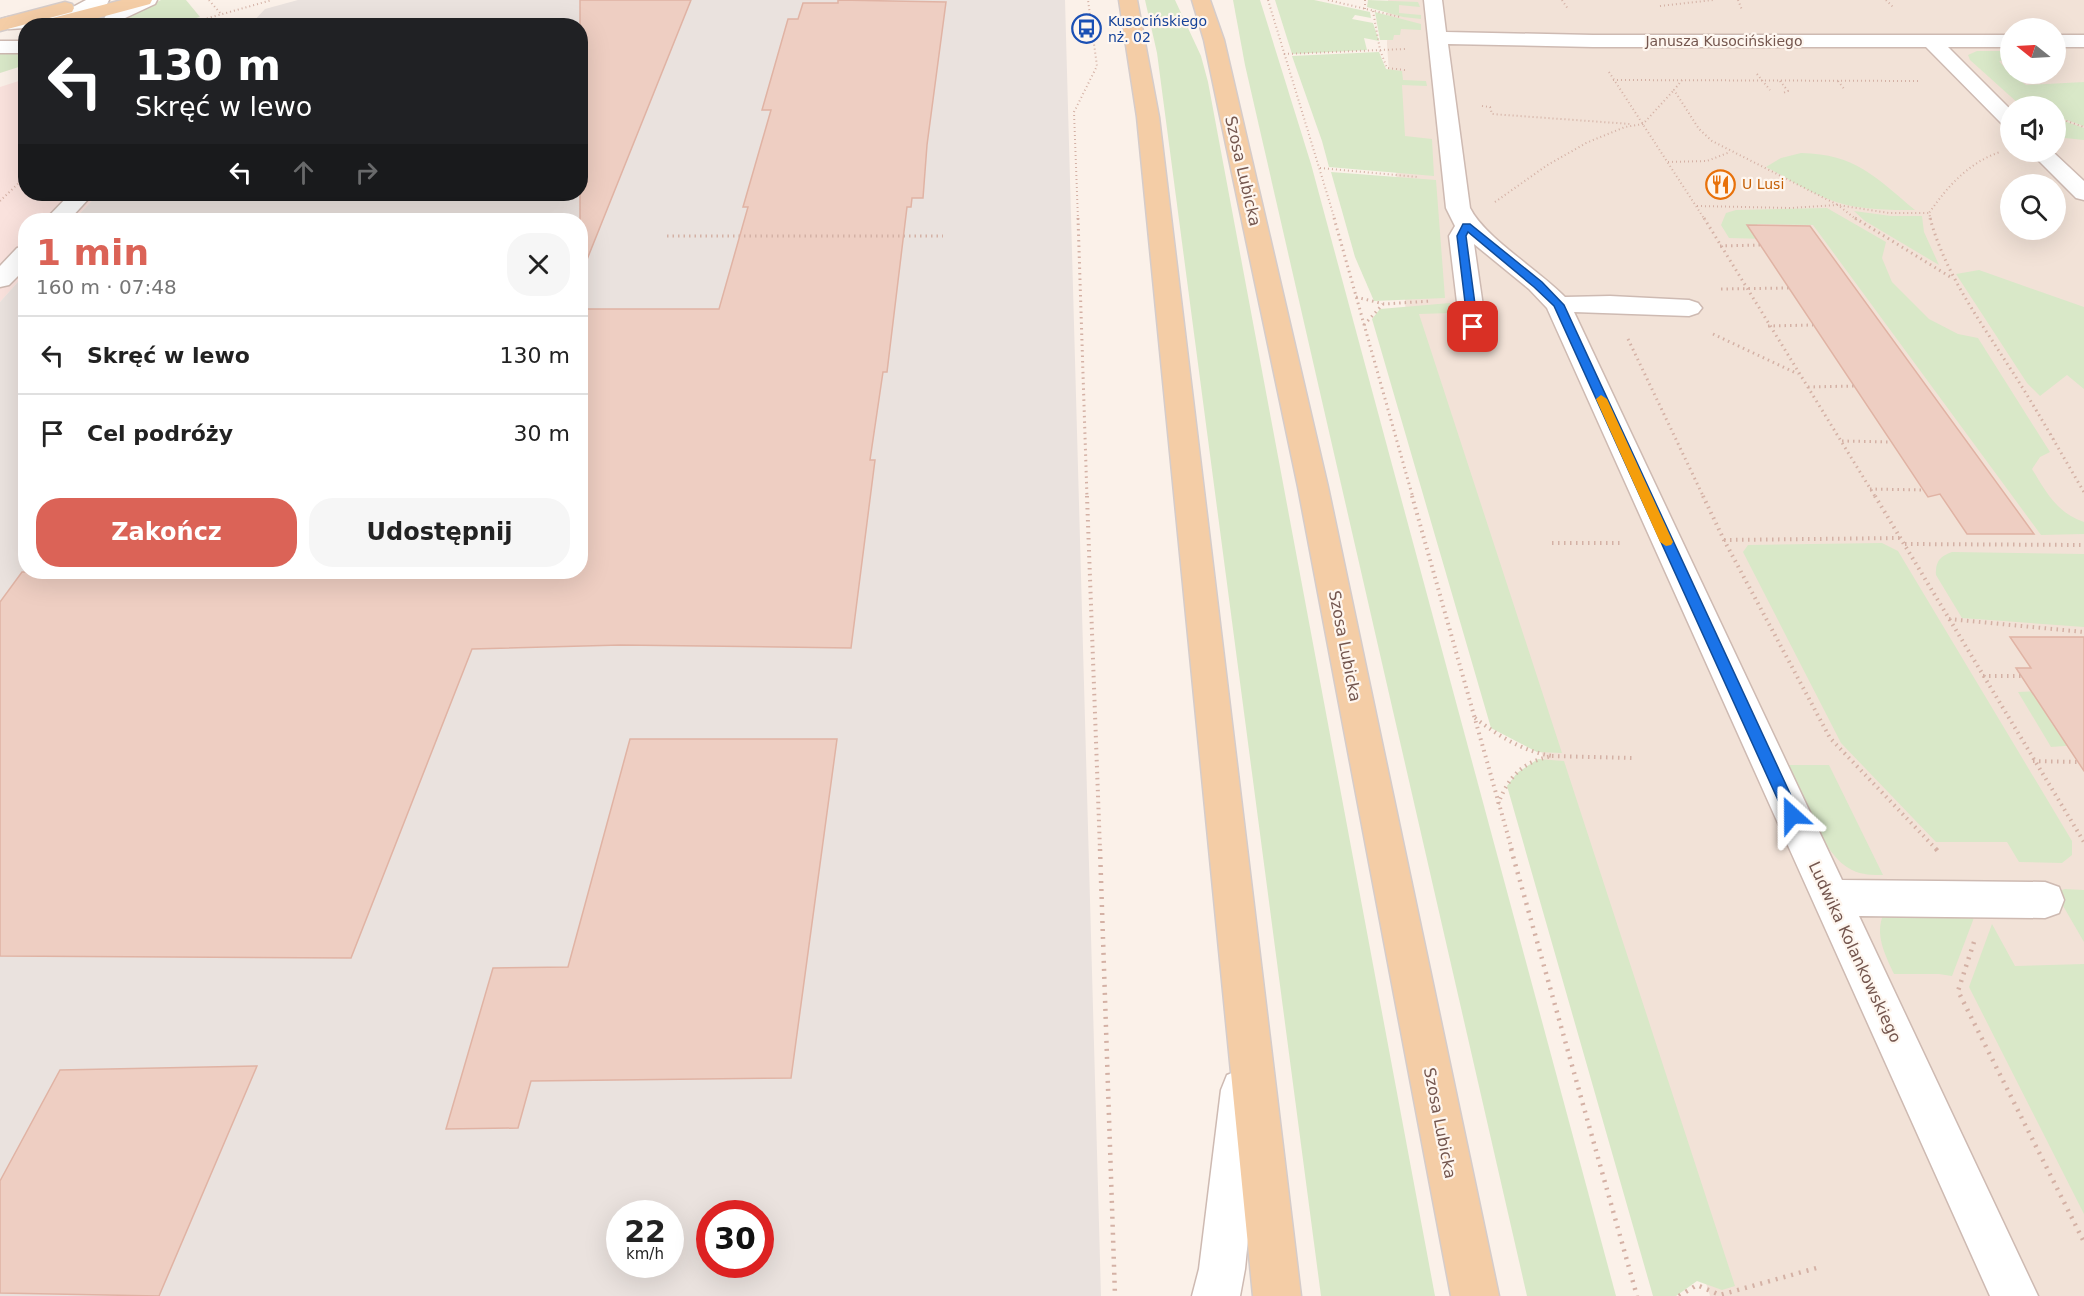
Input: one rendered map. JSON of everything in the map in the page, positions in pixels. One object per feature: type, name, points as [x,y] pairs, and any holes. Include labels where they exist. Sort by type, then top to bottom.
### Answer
[{"type":"main road","points":[[43,18],[98,0]]},
{"type":"main road","points":[[82,18],[143,0]]},
{"type":"main road","points":[[1128,0],[1148,117],[1277,1296]]},
{"type":"main road","name":"Szosa Lubicka","points":[[1201,0],[1214,39],[1313,487],[1475,1296]]},
{"type":"street","points":[[70,18],[98,0]]},
{"type":"street","points":[[114,18],[148,0]]},
{"type":"street","points":[[1436,27],[1458,208],[1467,226],[1461,236],[1473,327]]},
{"type":"street","name":"Janusza Kusocińskiego","points":[[1436,27],[1593,41],[2000,41]]},
{"type":"street","points":[[1931,41],[2000,111]]},
{"type":"street","points":[[2066,41],[2084,41]]},
{"type":"street","points":[[0,47],[18,47]]},
{"type":"street","points":[[2051,162],[2084,193]]},
{"type":"street","points":[[63,213],[75,201]]},
{"type":"street","name":"Ludwika Kolankowskiego","points":[[1467,226],[1538,284],[1558,305],[2014,1296]]},
{"type":"street","points":[[0,280],[18,261]]},
{"type":"street","points":[[1558,305],[1610,303],[1689,308]]},
{"type":"street","points":[[1830,898],[2045,900]]},
{"type":"street","points":[[1216,1296],[1222,1269],[1248,1034]]},
{"type":"path","points":[[209,0],[221,14]]},
{"type":"path","points":[[207,18],[272,0]]},
{"type":"path","points":[[1088,0],[1097,66],[1074,112],[1115,1296]]},
{"type":"path","points":[[1268,0],[1320,168],[1637,1296]]},
{"type":"path","points":[[1328,0],[1436,27]]},
{"type":"path","points":[[1365,0],[1365,9]]},
{"type":"path","points":[[1373,11],[1380,50],[1388,68],[1442,73]]},
{"type":"path","points":[[1284,54],[1380,50],[1436,27]]},
{"type":"path","points":[[1593,41],[1613,80],[1696,206],[1768,326],[1842,441],[1902,538],[2033,761],[2083,839]]},
{"type":"path","points":[[1613,80],[1971,82]]},
{"type":"path","points":[[1467,226],[1526,179],[1566,153],[1628,125],[1643,124],[1682,80]]},
{"type":"path","points":[[1780,81],[1788,91],[1783,93]]},
{"type":"path","points":[[1674,90],[1699,129],[1712,141],[1838,205],[1861,223],[1954,279]]},
{"type":"path","points":[[1445,103],[1490,107],[1492,114],[1643,124]]},
{"type":"path","points":[[2066,121],[2084,127]]},
{"type":"path","points":[[1668,162],[1707,161],[1731,151]]},
{"type":"path","points":[[1929,213],[1944,191],[1962,173],[1986,156],[2000,152]]},
{"type":"path","points":[[1320,168],[1455,180]]},
{"type":"path","points":[[0,201],[18,184]]},
{"type":"path","points":[[1696,206],[1791,208],[1838,205],[1889,213],[1929,213]]},
{"type":"path","points":[[1929,213],[1942,256],[1954,279],[2084,492]]},
{"type":"path","points":[[668,236],[943,236]]},
{"type":"path","points":[[1720,246],[1761,245]]},
{"type":"path","points":[[1747,288],[1789,288]]},
{"type":"path","points":[[1356,297],[1384,303],[1469,300]]},
{"type":"path","points":[[1363,325],[1384,303]]},
{"type":"path","points":[[1610,303],[1724,540],[1830,738],[1932,842],[1967,899]]},
{"type":"path","points":[[1689,308],[1710,333],[1800,375]]},
{"type":"path","points":[[1768,326],[1813,325]]},
{"type":"path","points":[[1808,387],[1854,386]]},
{"type":"path","points":[[1842,441],[1891,442]]},
{"type":"path","points":[[1870,489],[1923,490]]},
{"type":"path","points":[[1724,540],[1902,538]]},
{"type":"path","points":[[1552,543],[1667,543]]},
{"type":"path","points":[[1905,544],[2084,545]]},
{"type":"path","points":[[1949,619],[2084,632]]},
{"type":"path","points":[[1983,676],[2021,676]]},
{"type":"path","points":[[1475,717],[1512,745],[1538,754],[1632,758]]},
{"type":"path","points":[[1498,805],[1507,781],[1514,772],[1538,758],[1552,756]]},
{"type":"path","points":[[2033,761],[2078,762]]},
{"type":"path","points":[[1958,992],[2084,1242]]},
{"type":"path","points":[[1679,1296],[1697,1285],[1720,1294],[1820,1268]]},
{"type":"shaded area","points":[[298,0],[1065,0],[1101,1296],[0,1296],[0,302],[18,282],[18,579],[588,579],[588,213],[80,213],[92,201],[588,201],[588,18],[257,18],[265,9]]},
{"type":"shaded area","points":[[1388,0],[2084,0],[2084,1296],[1710,1296],[1406,315],[1387,44]]},
{"type":"shaded area","points":[[18,81],[18,201],[92,201],[80,213],[18,213],[18,282],[0,302],[0,87]]},
{"type":"green space","points":[[161,0],[186,0],[200,17],[196,18],[125,18]]},
{"type":"green space","points":[[1145,0],[1175,0],[1201,56],[1208,82],[1435,1296],[1321,1296],[1157,53]]},
{"type":"green space","points":[[1233,0],[1260,0],[1311,164],[1616,1296],[1527,1296],[1245,65]]},
{"type":"green space","points":[[1275,0],[1314,0],[1370,12],[1371,18],[1355,15],[1352,19],[1373,23],[1379,41],[1364,38],[1367,50],[1292,54]]},
{"type":"green space","points":[[1368,0],[1418,2],[1420,7],[1399,5],[1399,13],[1421,15],[1421,19],[1403,17],[1367,7]]},
{"type":"green space","points":[[1375,12],[1421,24],[1421,30],[1401,29],[1400,35],[1394,35],[1393,40],[1380,40]]},
{"type":"green space","points":[[1977,51],[2000,51],[2000,84],[2084,82],[2084,126],[2066,120],[2066,96],[2010,96],[1970,60],[1968,55]]},
{"type":"green space","points":[[1379,52],[1386,69],[1402,71],[1403,80],[1426,81],[1427,86],[1402,85],[1405,136],[1432,139],[1434,176],[1329,167],[1292,56]]},
{"type":"green space","points":[[0,53],[18,54],[18,67],[0,73]]},
{"type":"green space","points":[[2066,122],[2084,128],[2084,140],[2066,138]]},
{"type":"green space","points":[[1801,153],[1820,154],[1851,163],[1876,178],[1915,210],[1885,210],[1846,205],[1809,191],[1766,167],[1781,158]]},
{"type":"green space","points":[[1331,172],[1436,180],[1445,298],[1374,301],[1355,257]]},
{"type":"green space","points":[[1827,208],[1886,242],[1882,258],[1892,282],[1929,319],[1958,334],[1978,338],[2050,452],[2040,457],[2032,469],[2047,494],[2059,507],[2084,522],[2084,534],[2041,535],[1813,225],[1757,224],[1766,239],[1729,238],[1721,225],[1726,213],[1736,210]]},
{"type":"green space","points":[[1854,211],[1891,216],[1922,216],[1924,232],[1939,265],[1865,221]]},
{"type":"green space","points":[[1979,270],[2084,307],[2084,389],[2067,375],[2040,396],[2027,383],[1956,274]]},
{"type":"green space","points":[[1450,303],[1452,313],[1419,314],[1562,753],[1537,752],[1491,728],[1372,319],[1380,309]]},
{"type":"green space","points":[[1882,543],[1898,551],[2072,841],[2072,855],[2062,863],[2019,862],[2007,842],[1936,842],[1841,743],[1743,552],[1748,545]]},
{"type":"green space","points":[[1952,552],[2084,554],[2084,627],[1962,618],[1936,575],[1939,560]]},
{"type":"green space","points":[[2039,691],[2078,745],[2051,747],[2018,692]]},
{"type":"green space","points":[[1538,759],[1564,761],[1735,1286],[1722,1290],[1697,1281],[1676,1296],[1653,1296],[1507,786],[1517,773]]},
{"type":"green space","points":[[1788,765],[1829,765],[1883,875],[1864,874],[1852,870],[1841,863],[1831,852],[1814,823]]},
{"type":"green space","points":[[2065,889],[2084,890],[2084,942],[2055,892]]},
{"type":"green space","points":[[1884,913],[1975,915],[1952,976],[1894,974],[1880,936]]},
{"type":"green space","points":[[1992,924],[2015,966],[2084,964],[2084,1214],[1969,987]]},
{"type":"building","points":[[580,0],[691,0],[588,257],[588,213],[580,213],[580,201],[588,201],[588,18],[580,18]]},
{"type":"building","points":[[838,0],[946,2],[927,145],[923,198],[912,198],[911,207],[907,207],[887,372],[883,372],[870,460],[875,460],[851,648],[621,645],[472,649],[351,958],[0,956],[0,602],[18,577],[588,579],[588,309],[719,309],[748,207],[743,207],[771,110],[762,110],[788,19],[798,19],[803,3],[838,3]]},
{"type":"building","points":[[1747,225],[1810,226],[2034,534],[1967,534],[1940,494],[1928,497]]},
{"type":"building","points":[[2010,637],[2084,637],[2084,771],[2016,668],[2031,668]]},
{"type":"building","points":[[630,739],[837,739],[791,1078],[531,1081],[518,1128],[446,1129],[493,968],[568,967]]},
{"type":"building","points":[[257,1066],[159,1296],[0,1293],[0,1181],[60,1070]]},
{"type":"slow traffic","points":[[1601,399],[1666,542]]},
{"type":"place","name":"Kusocińskiego nż. 02","points":[[1087,29]]},
{"type":"place","name":"U Lusi","points":[[1721,184]]},
{"type":"route","points":[[1473,327],[1461,236],[1467,226],[1538,284],[1558,305],[1792,815]]}]
